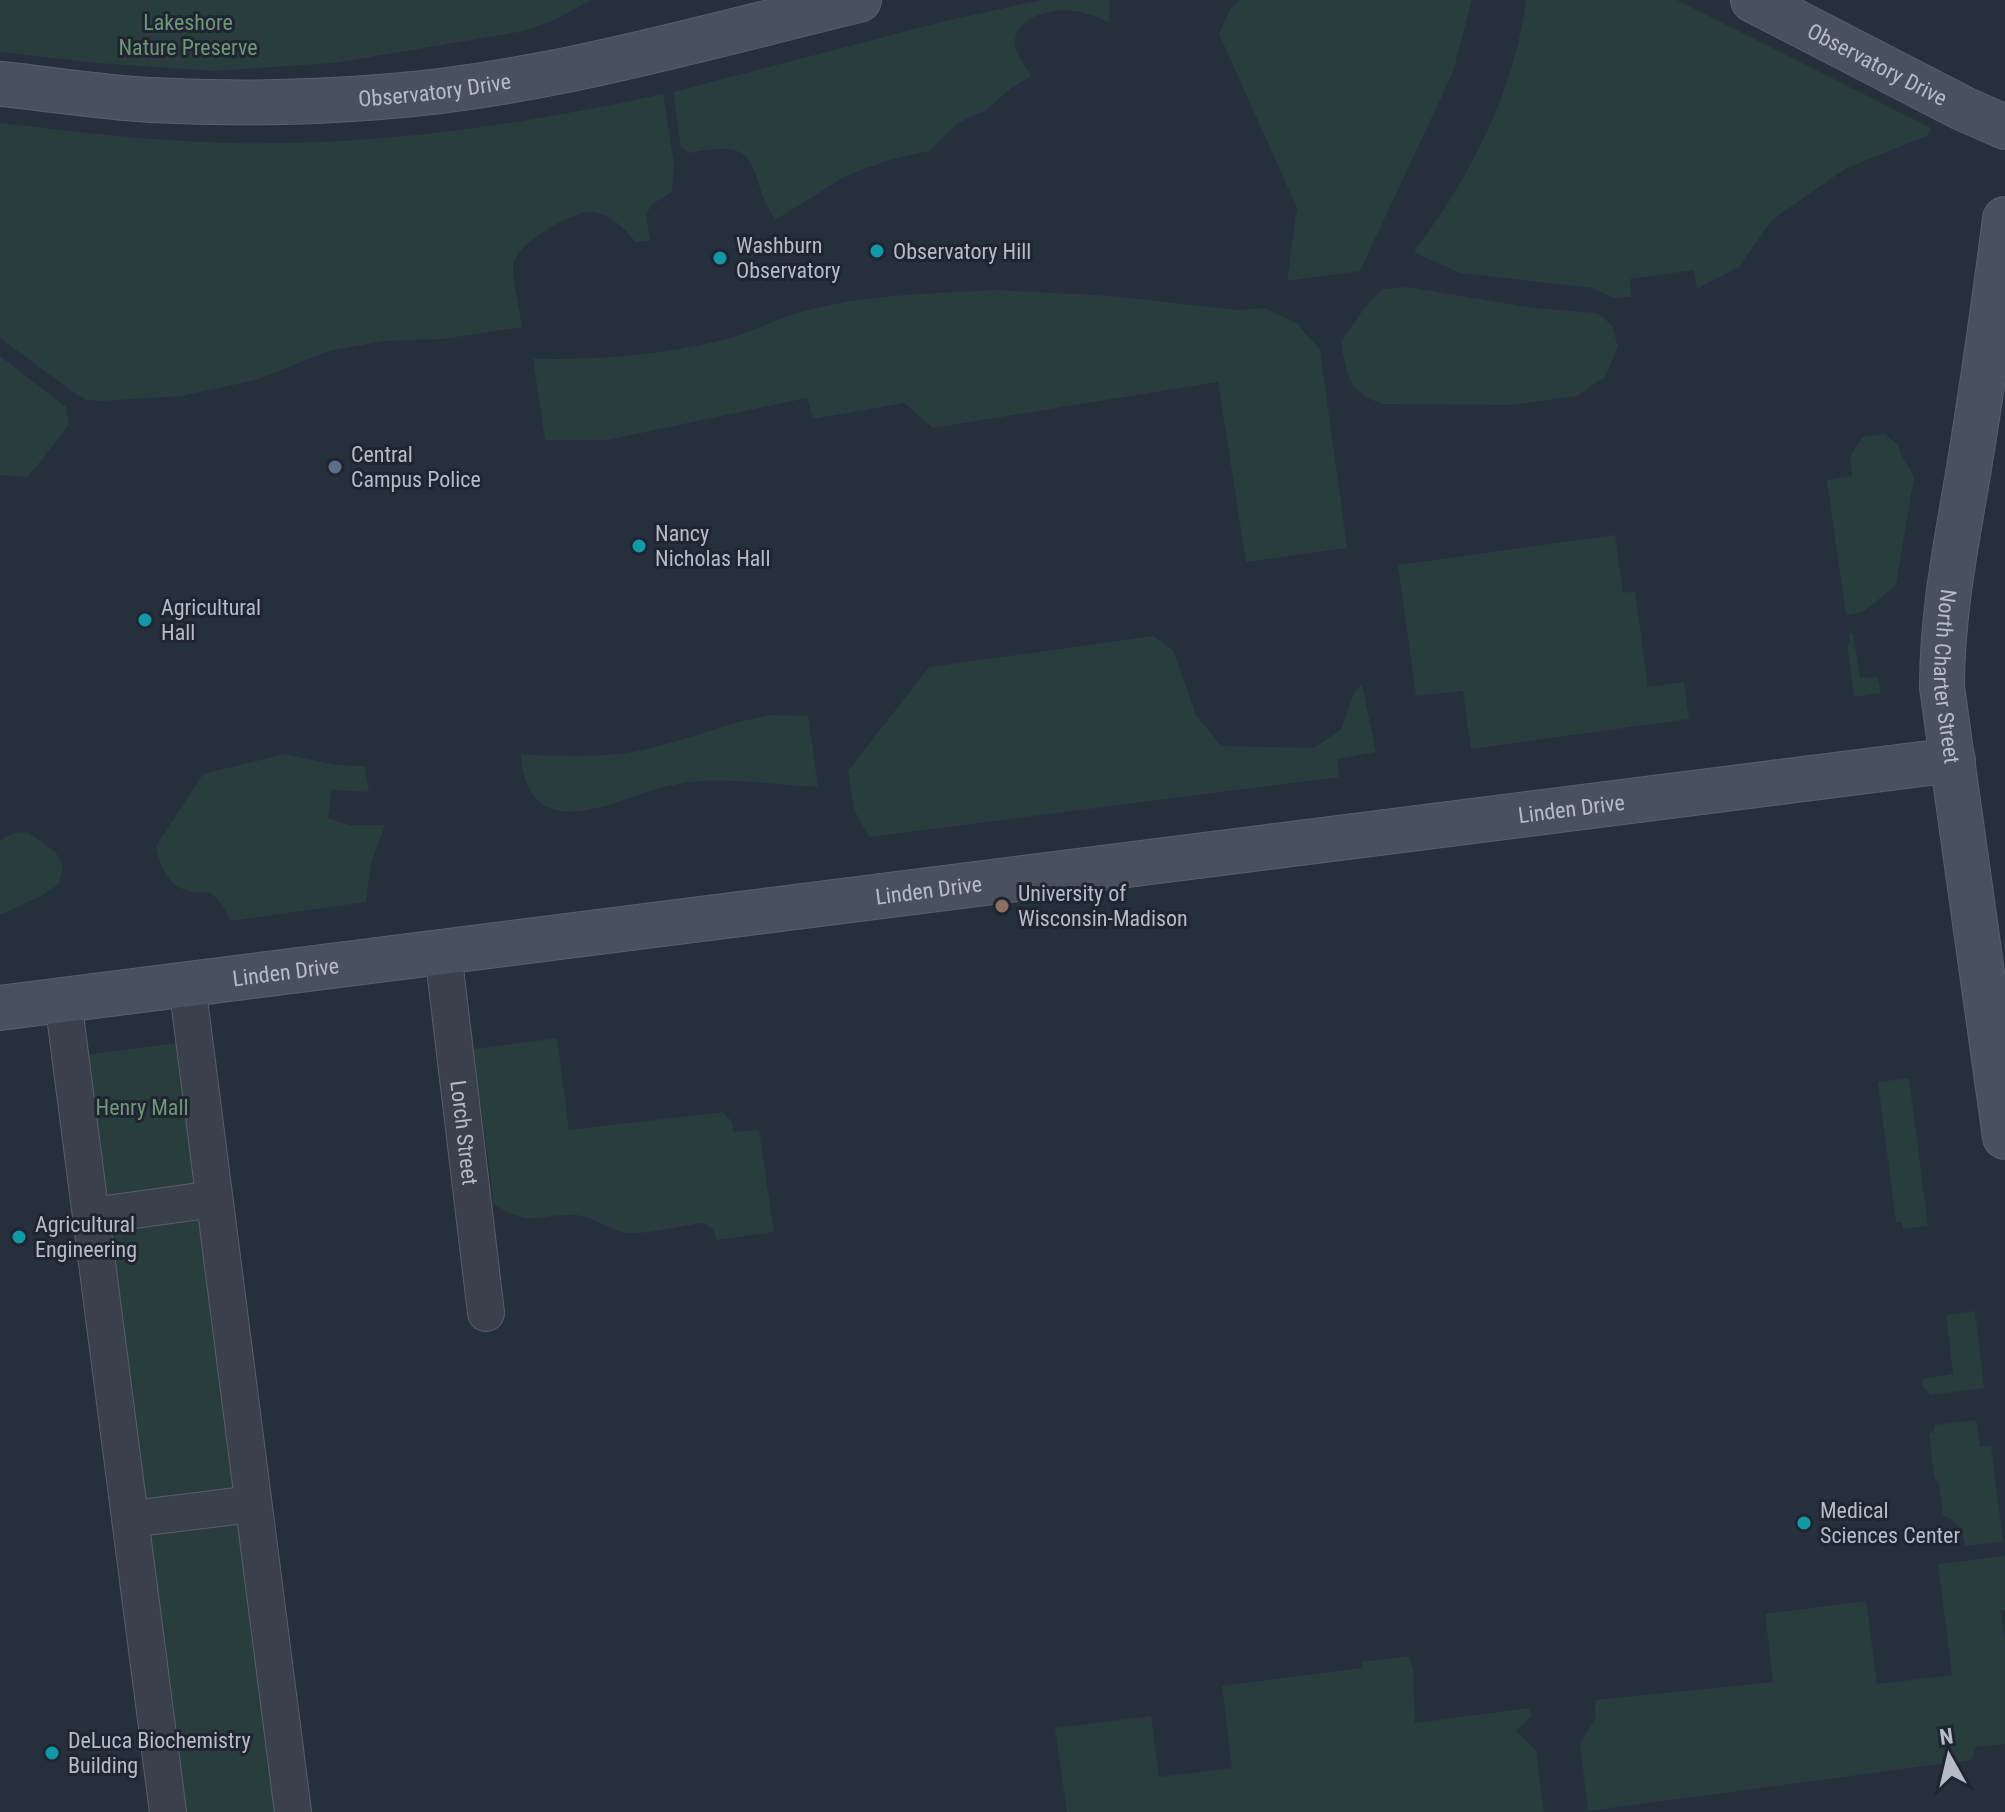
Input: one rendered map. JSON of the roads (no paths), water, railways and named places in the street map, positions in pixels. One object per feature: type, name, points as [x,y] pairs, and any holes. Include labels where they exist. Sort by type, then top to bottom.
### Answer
[{"type":"street","name":"Observatory Drive","points":[[0,84],[150,100],[306,101],[382,97],[568,69],[859,0]]},
{"type":"street","name":"Observatory Drive","points":[[1753,0],[2005,127]]},
{"type":"street","name":"North Charter Street","points":[[2005,219],[1942,638],[1942,687],[2005,1137]]},
{"type":"street","name":"Linden Drive","points":[[0,1008],[1953,760]]},
{"type":"street","name":"Lorch Street","points":[[443,952],[486,1313]]},
{"type":"street","points":[[187,984],[293,1812]]},
{"type":"street","points":[[63,1000],[168,1812]]},
{"type":"street","points":[[92,1216],[214,1199]]},
{"type":"street","points":[[131,1519],[252,1504]]},
{"type":"place","name":"Observatory Hill","points":[[877,251]]},
{"type":"place","name":"Washburn Observatory","points":[[720,258]]},
{"type":"place","name":"Central Campus Police","points":[[335,467]]},
{"type":"place","name":"Nancy Nicholas Hall","points":[[639,546]]},
{"type":"place","name":"Agricultural Hall","points":[[145,620]]},
{"type":"place","name":"University of Wisconsin-Madison","points":[[1002,906]]},
{"type":"place","name":"Agricultural Engineering","points":[[19,1237]]},
{"type":"place","name":"Medical Sciences Center","points":[[1804,1523]]},
{"type":"place","name":"DeLuca Biochemistry Building","points":[[52,1753]]},
{"type":"park label","name":"Lakeshore Nature Preserve","points":[[188,34]]},
{"type":"park label","name":"Henry Mall","points":[[142,1107]]}]
